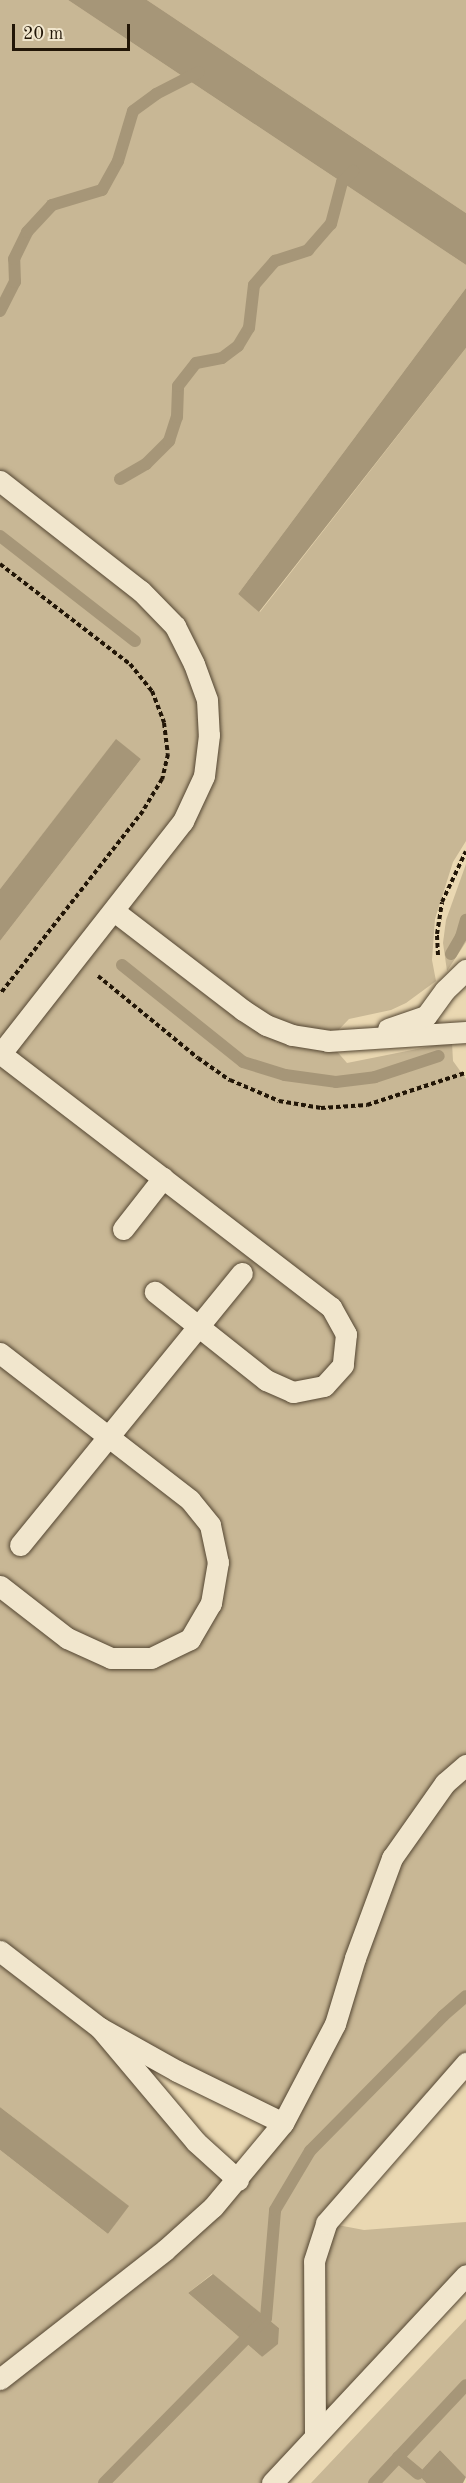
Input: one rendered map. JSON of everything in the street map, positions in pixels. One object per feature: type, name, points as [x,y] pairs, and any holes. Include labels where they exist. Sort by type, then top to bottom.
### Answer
[{"type":"lane","points":[[0,481],[141,591],[175,626],[194,664],[207,700],[209,735],[204,776],[183,821],[0,1054],[331,1307],[346,1334],[343,1365],[324,1386],[293,1392],[266,1380],[155,1292]]},
{"type":"lane","points":[[114,911],[243,1010],[266,1025],[292,1035],[327,1041],[466,1032]]},
{"type":"lane","points":[[356,1040],[426,1016],[445,990],[466,970]]},
{"type":"lane","points":[[123,1229],[163,1178]]},
{"type":"lane","points":[[20,1545],[242,1273]]},
{"type":"lane","points":[[0,1353],[190,1500],[210,1525],[218,1562],[211,1603],[190,1639],[151,1658],[111,1658],[67,1638],[0,1586]]},
{"type":"lane","points":[[0,2379],[165,2250],[213,2207],[238,2180],[283,2123],[335,2024],[373,1904],[392,1858],[445,1784],[466,1765]]},
{"type":"lane","points":[[0,1951],[100,2028],[177,2071],[283,2123]]},
{"type":"lane","points":[[100,2028],[196,2142],[238,2180]]},
{"type":"lane","points":[[315,2434],[314,2261],[326,2223],[466,2062]]},
{"type":"lane","points":[[272,2483],[315,2434],[466,2275]]},
{"type":"path","points":[[0,564],[130,664],[152,691],[165,723],[168,754],[162,779],[143,811],[0,994]]},
{"type":"path","points":[[47,933],[198,1058],[230,1080],[279,1101],[321,1108],[367,1105],[465,1073]]},
{"type":"shaded area","points":[[0,0],[68,0],[466,265],[466,288],[238,594],[260,612],[466,348],[466,841],[453,862],[435,919],[432,960],[436,981],[406,1003],[391,1010],[349,1019],[328,1041],[347,1063],[452,1042],[453,1061],[466,1079],[466,2063],[327,2223],[364,2230],[466,2222],[466,2275],[272,2483],[0,2483],[0,2150],[108,2234],[128,2206],[0,2107],[0,941],[141,759],[116,740],[0,889]],"holes":[[[103,2029],[283,2124],[238,2180]],[[212,2274],[279,2328],[262,2357],[188,2293]]]},
{"type":"shaded area","points":[[68,0],[147,0],[466,213],[466,265]]},
{"type":"shaded area","points":[[147,0],[466,0],[466,213]]},
{"type":"shaded area","points":[[466,288],[466,348],[259,612],[238,594]]},
{"type":"shaded area","points":[[116,739],[141,759],[0,941],[0,889]]},
{"type":"shaded area","points":[[466,864],[466,942],[447,971],[443,943],[446,920]]},
{"type":"shaded area","points":[[0,2107],[129,2206],[108,2234],[0,2150]]},
{"type":"shaded area","points":[[213,2274],[279,2328],[278,2344],[262,2357],[188,2293]]},
{"type":"shaded area","points":[[466,2319],[466,2477],[440,2450],[418,2474],[426,2483],[311,2483]]},
{"type":"shaded area","points":[[440,2450],[466,2477],[463,2483],[426,2483],[418,2474]]},
{"type":"waterway","points":[[0,311],[15,282],[14,259],[27,232],[52,205],[102,190],[118,161],[133,111],[156,94],[199,72]]},
{"type":"waterway","points":[[120,479],[146,464],[169,441],[177,417],[178,386],[196,363],[222,358],[238,346],[249,328],[254,285],[275,261],[308,250],[331,224],[342,182],[353,171]]},
{"type":"waterway","points":[[0,536],[135,641]]},
{"type":"waterway","points":[[451,954],[461,937],[466,920]]},
{"type":"waterway","points":[[122,965],[243,1062],[285,1075],[336,1082],[375,1077],[439,1056]]},
{"type":"waterway","points":[[104,2483],[266,2318],[275,2210],[310,2151],[443,2016],[466,1996]]},
{"type":"waterway","points":[[374,2483],[466,2385]]},
{"type":"waterway","points":[[398,2457],[418,2474]]}]
